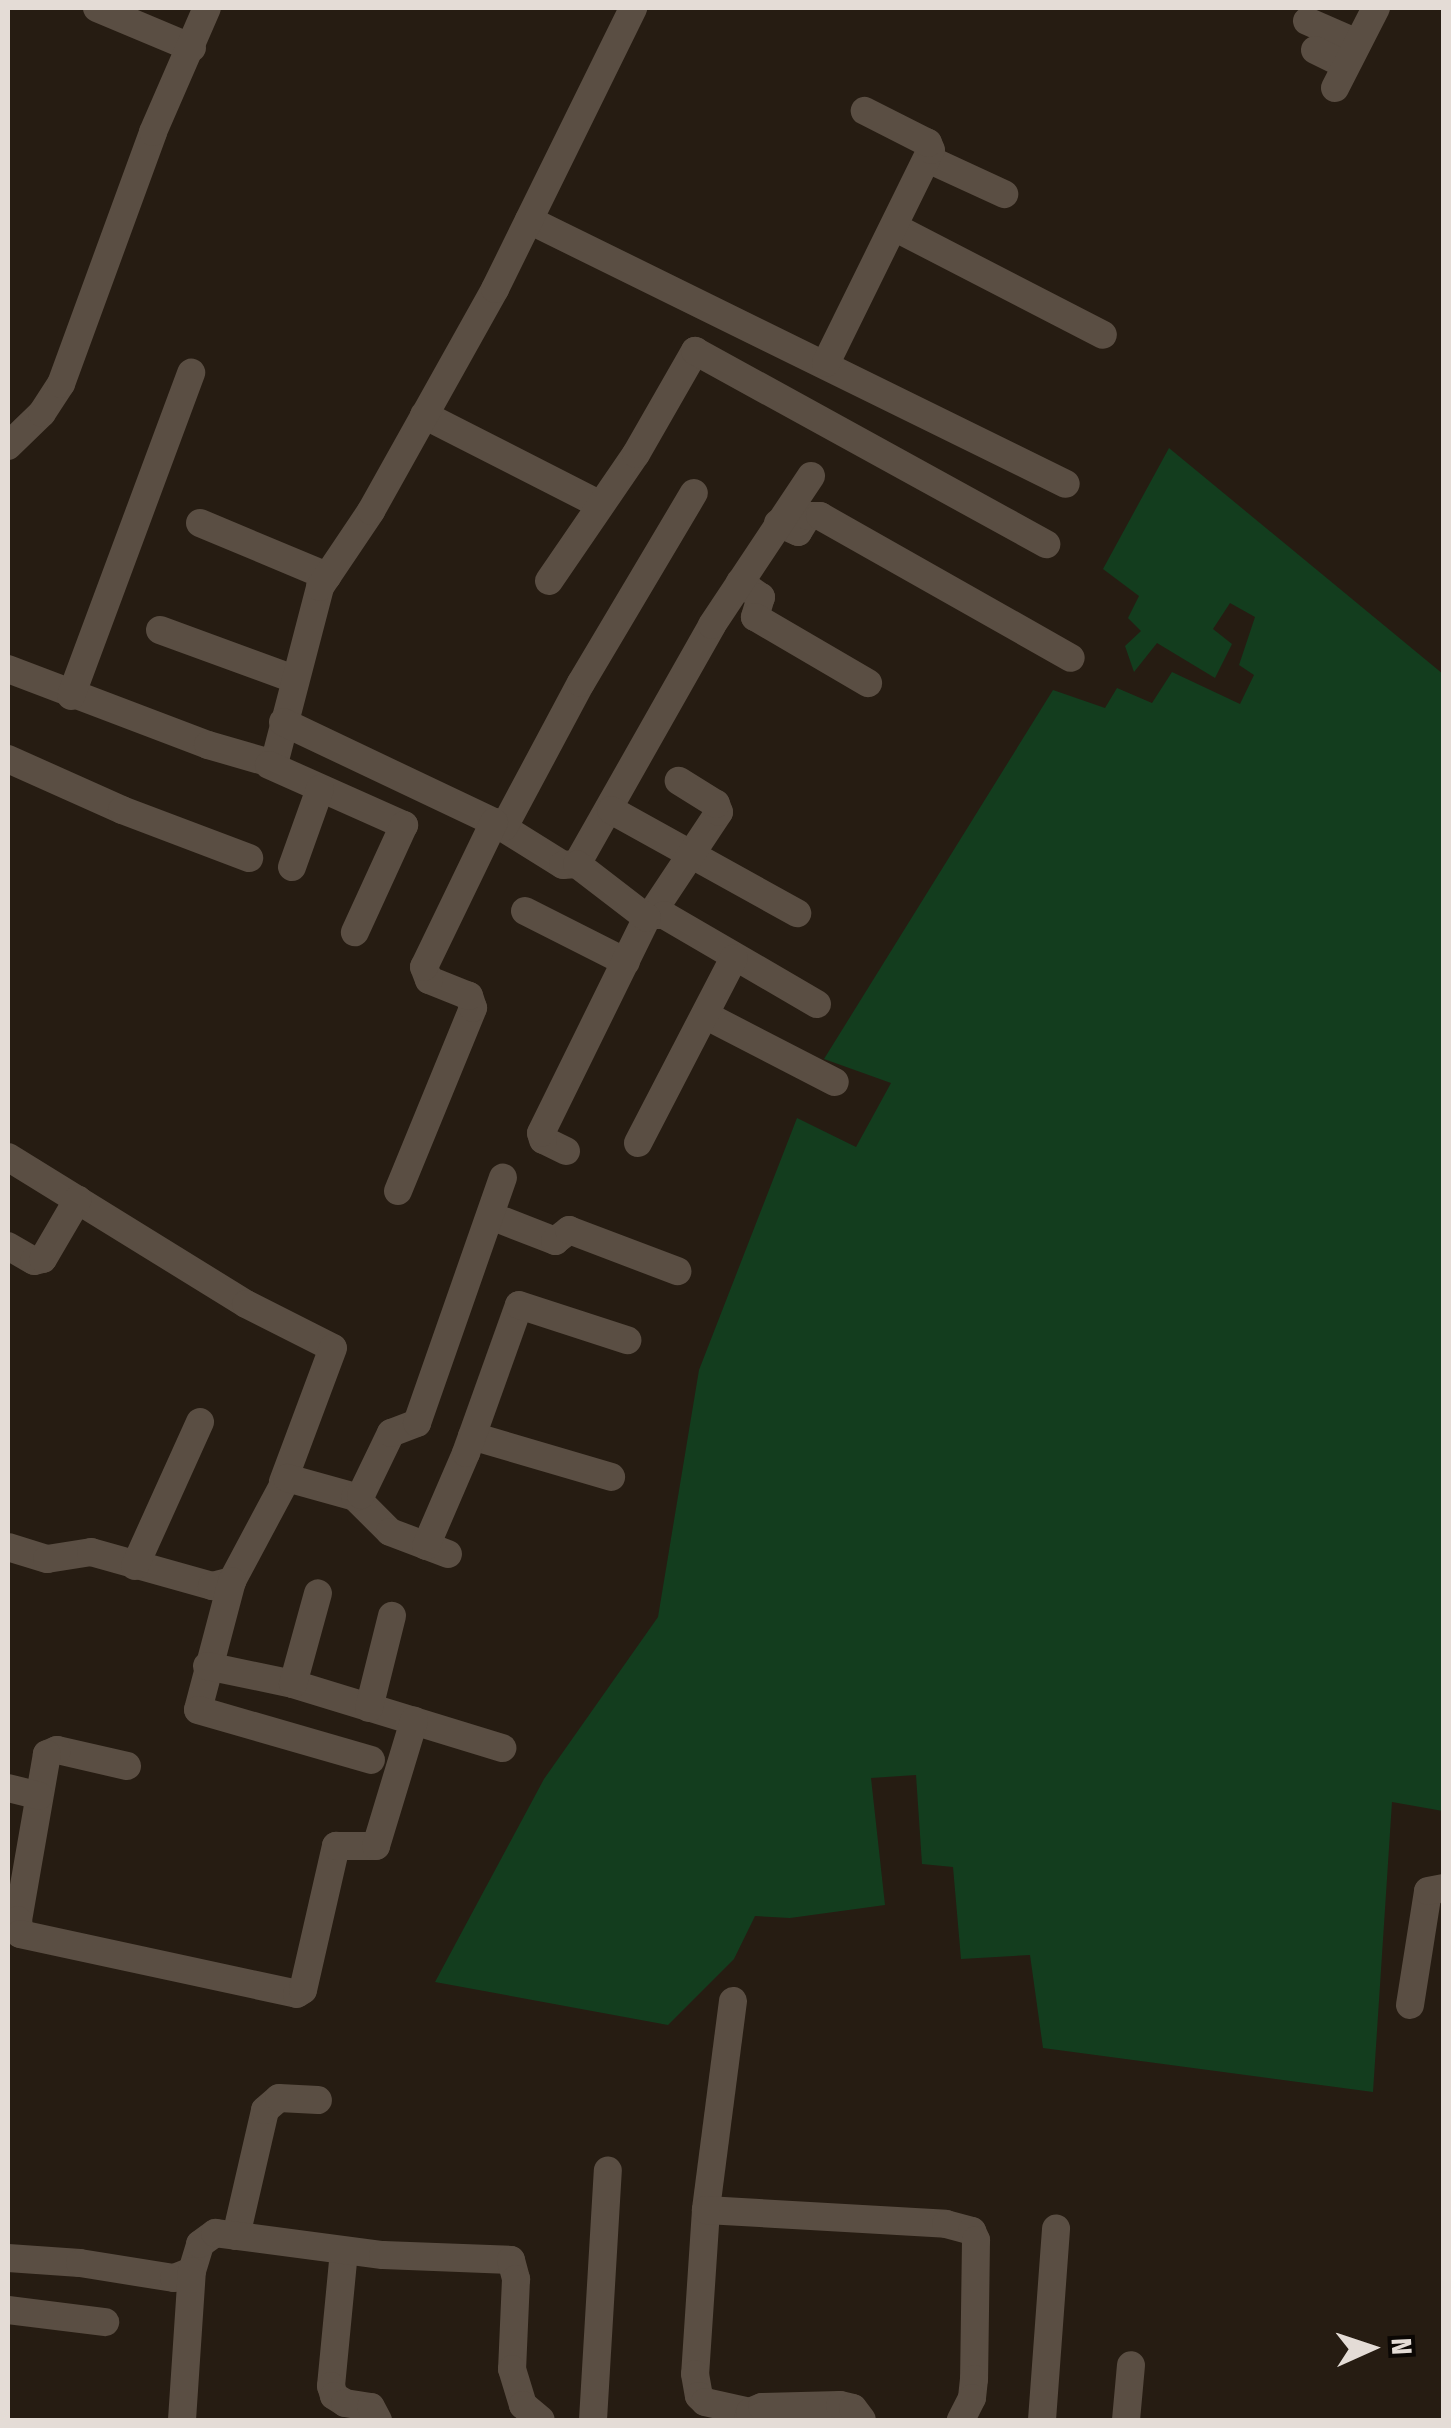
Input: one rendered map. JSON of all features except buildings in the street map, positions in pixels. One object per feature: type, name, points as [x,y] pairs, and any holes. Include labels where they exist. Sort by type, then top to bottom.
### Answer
[{"type":"street","points":[[97,8],[192,48]]},
{"type":"street","points":[[8,446],[42,413],[61,384],[153,132],[207,8]]},
{"type":"street","points":[[269,765],[277,760],[282,722],[314,604],[327,576],[370,511],[529,220],[633,8]]},
{"type":"street","points":[[1346,65],[1376,8]]},
{"type":"street","points":[[1308,22],[1346,65]]},
{"type":"street","points":[[1315,50],[1346,65]]},
{"type":"street","points":[[826,363],[928,159],[928,142],[865,111]]},
{"type":"street","points":[[928,159],[1004,194]]},
{"type":"street","points":[[529,220],[1066,484]]},
{"type":"street","points":[[894,227],[1103,335]]},
{"type":"street","points":[[549,582],[636,454],[691,354],[701,352],[1046,544]]},
{"type":"street","points":[[71,696],[191,372]]},
{"type":"street","points":[[424,414],[600,504]]},
{"type":"street","points":[[577,864],[740,582],[812,476]]},
{"type":"street","points":[[398,1191],[473,1008],[469,996],[429,980],[424,968],[499,824],[694,494]]},
{"type":"street","points":[[778,523],[798,532],[808,516],[820,516],[1070,658]]},
{"type":"street","points":[[200,523],[327,576]]},
{"type":"street","points":[[740,582],[761,598],[754,616],[868,683]]},
{"type":"street","points":[[160,630],[294,680]]},
{"type":"street","points":[[8,669],[71,696],[269,765],[404,825],[354,932]]},
{"type":"street","points":[[282,722],[499,824],[563,865],[577,864],[648,914],[664,915],[817,1004]]},
{"type":"street","points":[[8,759],[122,810],[249,858]]},
{"type":"street","points":[[566,1151],[543,1140],[541,1133],[648,914],[719,812],[716,804],[679,782]]},
{"type":"street","points":[[292,867],[320,789]]},
{"type":"street","points":[[610,810],[797,913]]},
{"type":"street","points":[[525,911],[626,962]]},
{"type":"street","points":[[638,1143],[734,958]]},
{"type":"street","points":[[704,1015],[835,1082]]},
{"type":"street","points":[[8,1157],[246,1304],[333,1348],[283,1482],[232,1580],[196,1706],[201,1713],[371,1760]]},
{"type":"street","points":[[355,1498],[366,1488],[391,1433],[417,1423],[503,1178]]},
{"type":"street","points":[[8,1246],[34,1261],[43,1259],[78,1198]]},
{"type":"street","points":[[491,1216],[555,1241],[569,1230],[677,1270]]},
{"type":"street","points":[[283,1482],[295,1478],[355,1498],[379,1526],[438,1550],[472,1436],[519,1305],[627,1340]]},
{"type":"street","points":[[135,1566],[200,1422]]},
{"type":"street","points":[[472,1436],[611,1477]]},
{"type":"street","points":[[8,1548],[47,1560],[91,1552],[206,1586],[232,1580]]},
{"type":"street","points":[[293,1684],[318,1593]]},
{"type":"street","points":[[369,1708],[392,1616]]},
{"type":"street","points":[[207,1666],[293,1684],[502,1748]]},
{"type":"street","points":[[127,1766],[51,1750],[39,1796],[18,1920],[20,1934],[297,1994],[303,1990],[336,1846],[376,1846],[414,1721]]},
{"type":"street","points":[[8,1788],[39,1796]]},
{"type":"street","points":[[1410,2005],[1428,1891],[1444,1888]]},
{"type":"street","points":[[733,2001],[706,2210],[696,2389],[705,2402],[749,2416],[762,2408],[840,2405],[853,2408],[862,2420]]},
{"type":"street","points":[[236,2236],[265,2110],[279,2098],[318,2100]]},
{"type":"street","points":[[593,2420],[608,2170]]},
{"type":"street","points":[[706,2210],[946,2224],[972,2230],[976,2240],[974,2379],[972,2398],[962,2420]]},
{"type":"street","points":[[1042,2420],[1056,2229]]},
{"type":"street","points":[[182,2420],[192,2272],[206,2236],[236,2236],[344,2251],[512,2260],[516,2279],[512,2369],[523,2405],[541,2420]]},
{"type":"street","points":[[344,2251],[331,2386],[334,2396],[345,2402],[371,2407],[378,2420]]},
{"type":"street","points":[[8,2258],[80,2263],[174,2278],[192,2272]]},
{"type":"street","points":[[8,2310],[105,2322]]},
{"type":"street","points":[[1126,2420],[1130,2365]]},
{"type":"green space","points":[[1169,448],[1443,674],[1443,1811],[1392,1802],[1373,2092],[1043,2048],[1030,1955],[961,1959],[953,1867],[922,1864],[916,1775],[871,1778],[885,1905],[790,1918],[755,1916],[734,1959],[668,2025],[435,1982],[544,1779],[658,1617],[699,1370],[797,1118],[856,1147],[891,1083],[824,1059],[1053,690],[1105,708],[1117,688],[1152,703],[1172,672],[1240,704],[1254,675],[1239,665],[1255,617],[1230,603],[1213,629],[1232,644],[1215,678],[1157,643],[1134,672],[1125,646],[1141,631],[1128,618],[1139,596],[1103,569]]}]
